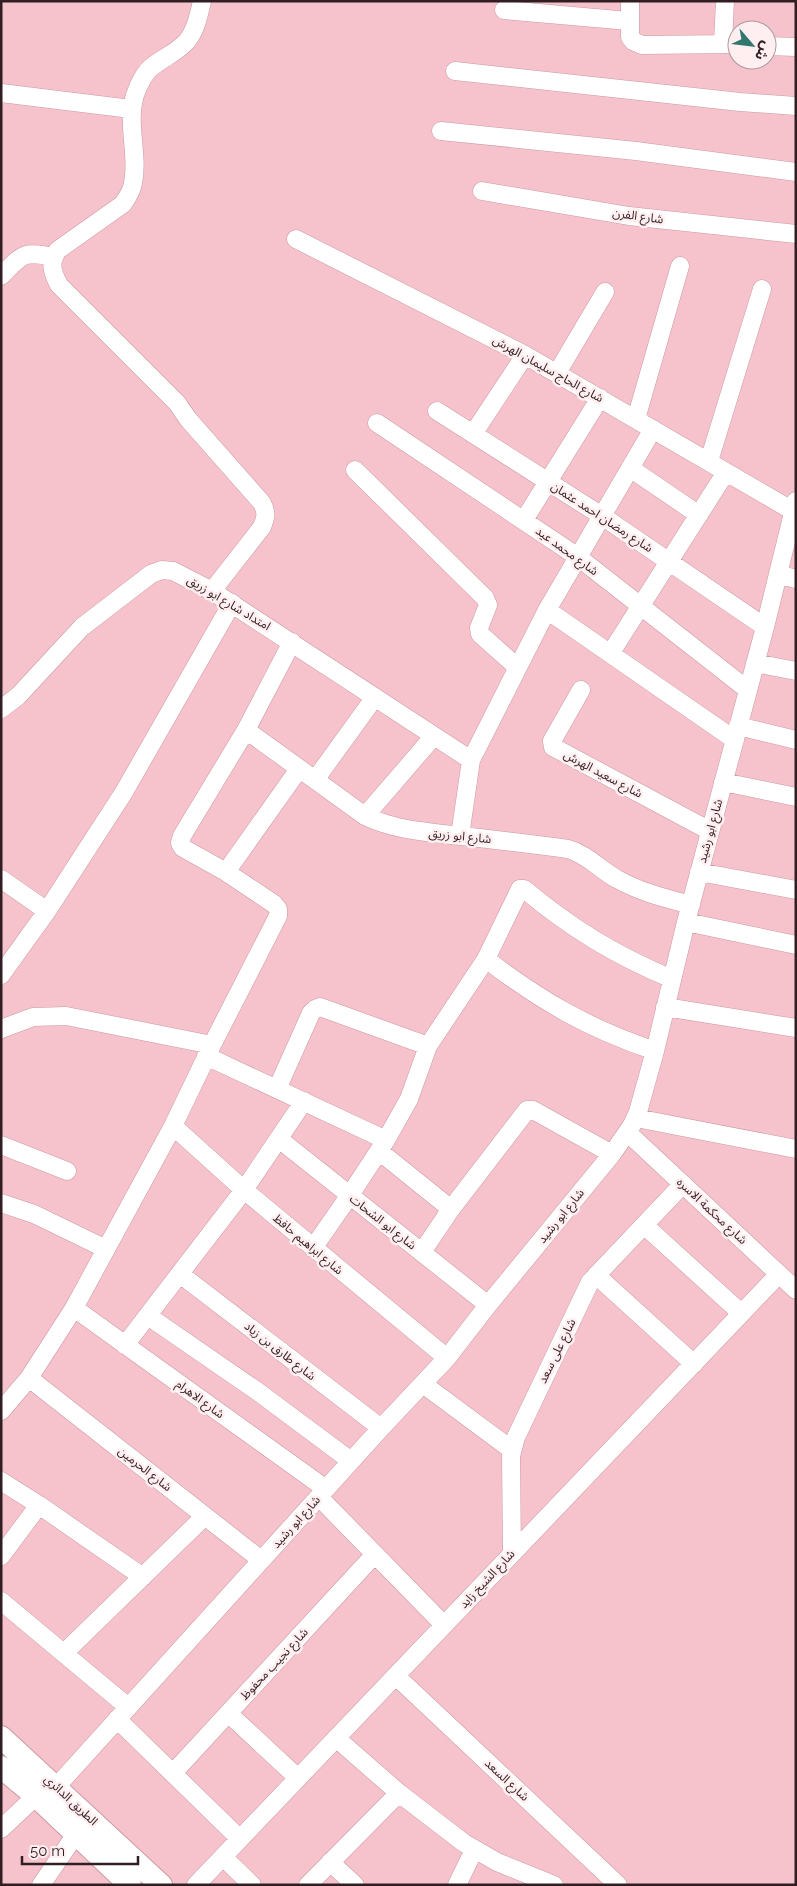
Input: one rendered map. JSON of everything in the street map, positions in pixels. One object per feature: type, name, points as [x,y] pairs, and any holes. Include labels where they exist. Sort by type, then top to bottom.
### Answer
[{"type":"street","points":[[202,1],[196,26],[189,39],[174,54],[152,67],[135,93],[131,109],[134,172],[133,184],[129,194],[122,204],[58,250],[53,257],[53,274],[59,285],[177,403],[188,419],[262,503],[266,510],[262,527],[212,591]]},
{"type":"street","points":[[630,1],[630,29],[633,41],[642,45],[727,43]]},
{"type":"street","points":[[725,1],[727,20]]},
{"type":"street","points":[[504,10],[630,29]]},
{"type":"street","points":[[777,46],[796,47]]},
{"type":"street","points":[[455,71],[740,102],[796,106]]},
{"type":"street","points":[[1,93],[131,109]]},
{"type":"street","points":[[441,131],[636,151],[796,172]]},
{"type":"street","name":"شارع الفرن","points":[[482,190],[629,216],[796,234]]},
{"type":"street","name":"شارع الحاج سليمان الهرش","points":[[296,239],[558,372],[794,513]]},
{"type":"street","points":[[1,276],[20,257],[28,253],[53,257]]},
{"type":"street","points":[[636,419],[680,266]]},
{"type":"street","points":[[709,461],[762,288]]},
{"type":"street","points":[[558,372],[605,292]]},
{"type":"street","points":[[473,434],[525,355]]},
{"type":"street","points":[[524,520],[600,398]]},
{"type":"street","name":"شارع رمضان احمد عثمان","points":[[437,411],[602,516],[765,626]]},
{"type":"street","name":"شارع محمد عيد","points":[[377,423],[578,557],[748,690]]},
{"type":"street","points":[[460,836],[472,760],[547,610],[653,429]]},
{"type":"street","points":[[630,468],[699,514]]},
{"type":"street","points":[[355,470],[485,598],[488,605],[480,628],[480,634],[517,668]]},
{"type":"street","points":[[610,654],[726,472]]},
{"type":"street","name":"شارع ابو رشيد","points":[[57,1786],[381,1428],[447,1358],[612,1154],[632,1126],[655,1051],[686,922],[794,513]]},
{"type":"street","name":"امتداد شارع ابو زريق","points":[[1,709],[18,696],[82,627],[151,574],[162,570],[173,571],[232,603],[472,760]]},
{"type":"street","points":[[778,574],[796,579]]},
{"type":"street","points":[[1,975],[47,911],[124,792],[232,603]]},
{"type":"street","points":[[547,610],[610,654],[736,733],[796,740]]},
{"type":"street","points":[[1,1411],[29,1378],[74,1308],[173,1126],[209,1050],[278,916],[278,909],[274,904],[226,872],[183,848],[180,843],[182,836],[246,730],[292,642]]},
{"type":"street","points":[[755,663],[796,671]]},
{"type":"street","name":"شارع سعيد الهرش","points":[[581,690],[552,741],[553,747],[710,831]]},
{"type":"street","points":[[315,780],[375,697]]},
{"type":"street","name":"شارع ابو زريق","points":[[246,730],[365,816],[382,824],[403,830],[574,850],[606,873],[628,885],[691,905]]},
{"type":"street","points":[[365,816],[434,736]]},
{"type":"street","points":[[226,872],[299,768]]},
{"type":"street","points":[[723,782],[796,797]]},
{"type":"street","points":[[699,872],[796,890]]},
{"type":"street","points":[[1,879],[47,911]]},
{"type":"street","points":[[313,1248],[383,1145],[409,1099],[428,1046],[486,959],[518,891],[522,888],[558,916],[609,950],[672,979]]},
{"type":"street","points":[[686,922],[796,945]]},
{"type":"street","points":[[486,959],[516,983],[583,1022],[618,1038],[655,1051]]},
{"type":"street","points":[[665,1007],[796,1028]]},
{"type":"street","points":[[276,1089],[315,1009],[325,1008],[428,1046]]},
{"type":"street","points":[[1,1029],[33,1017],[82,1017],[209,1050],[276,1089],[304,1101],[383,1145],[451,1209]]},
{"type":"street","points":[[125,1345],[244,1190],[304,1101]]},
{"type":"street","points":[[422,1252],[451,1209],[526,1111],[533,1110],[612,1154]]},
{"type":"street","name":"شارع ابراهيم حافظ","points":[[173,1126],[244,1190],[447,1358]]},
{"type":"street","points":[[632,1126],[796,1149]]},
{"type":"street","name":"شارع محكمة الاسره","points":[[632,1126],[683,1184],[796,1290]]},
{"type":"street","name":"شارع ابو الشحات","points":[[279,1139],[488,1305]]},
{"type":"street","points":[[1,1145],[67,1171]]},
{"type":"street","name":"شارع على سعد","points":[[512,1553],[512,1450],[516,1438],[586,1291],[596,1275],[683,1184]]},
{"type":"street","points":[[1,1203],[34,1214],[106,1249]]},
{"type":"street","points":[[644,1226],[741,1313]]},
{"type":"street","name":"شارع طارق بن زياد","points":[[180,1274],[381,1428]]},
{"type":"street","name":"شارع الشيخ زايد","points":[[196,1885],[779,1274]]},
{"type":"street","points":[[596,1275],[694,1364]]},
{"type":"street","name":"شارع الاهرام","points":[[74,1308],[322,1493],[374,1554],[444,1625]]},
{"type":"street","points":[[148,1316],[256,1391],[351,1461]]},
{"type":"street","name":"شارع الحرمين","points":[[29,1378],[261,1560]]},
{"type":"street","points":[[422,1384],[512,1450]]},
{"type":"street","points":[[1,1481],[143,1577]]},
{"type":"street","points":[[1,1556],[39,1505]]},
{"type":"street","points":[[64,1653],[206,1516]]},
{"type":"street","name":"شارع نجيب محفوظ","points":[[172,1773],[374,1554]]},
{"type":"street","points":[[1,1601],[64,1653],[123,1713],[172,1773],[240,1839]]},
{"type":"street","name":"شارع السعد","points":[[396,1676],[613,1883]]},
{"type":"street","points":[[228,1712],[298,1778]]},
{"type":"street","name":"الطريق الدائري","points":[[1,1737],[57,1786],[162,1885]]},
{"type":"street","points":[[336,1738],[399,1793],[474,1850],[497,1862],[554,1885]]},
{"type":"street","name":"الطريق الدائري","points":[[1,1767],[36,1796],[130,1885]]},
{"type":"street","points":[[308,1885],[399,1793]]},
{"type":"street","points":[[1,1829],[36,1796]]},
{"type":"street","points":[[41,1885],[76,1834]]},
{"type":"street","points":[[457,1885],[474,1850]]},
{"type":"street","points":[[224,1857],[252,1885]]},
{"type":"street","points":[[330,1862],[355,1885]]}]
